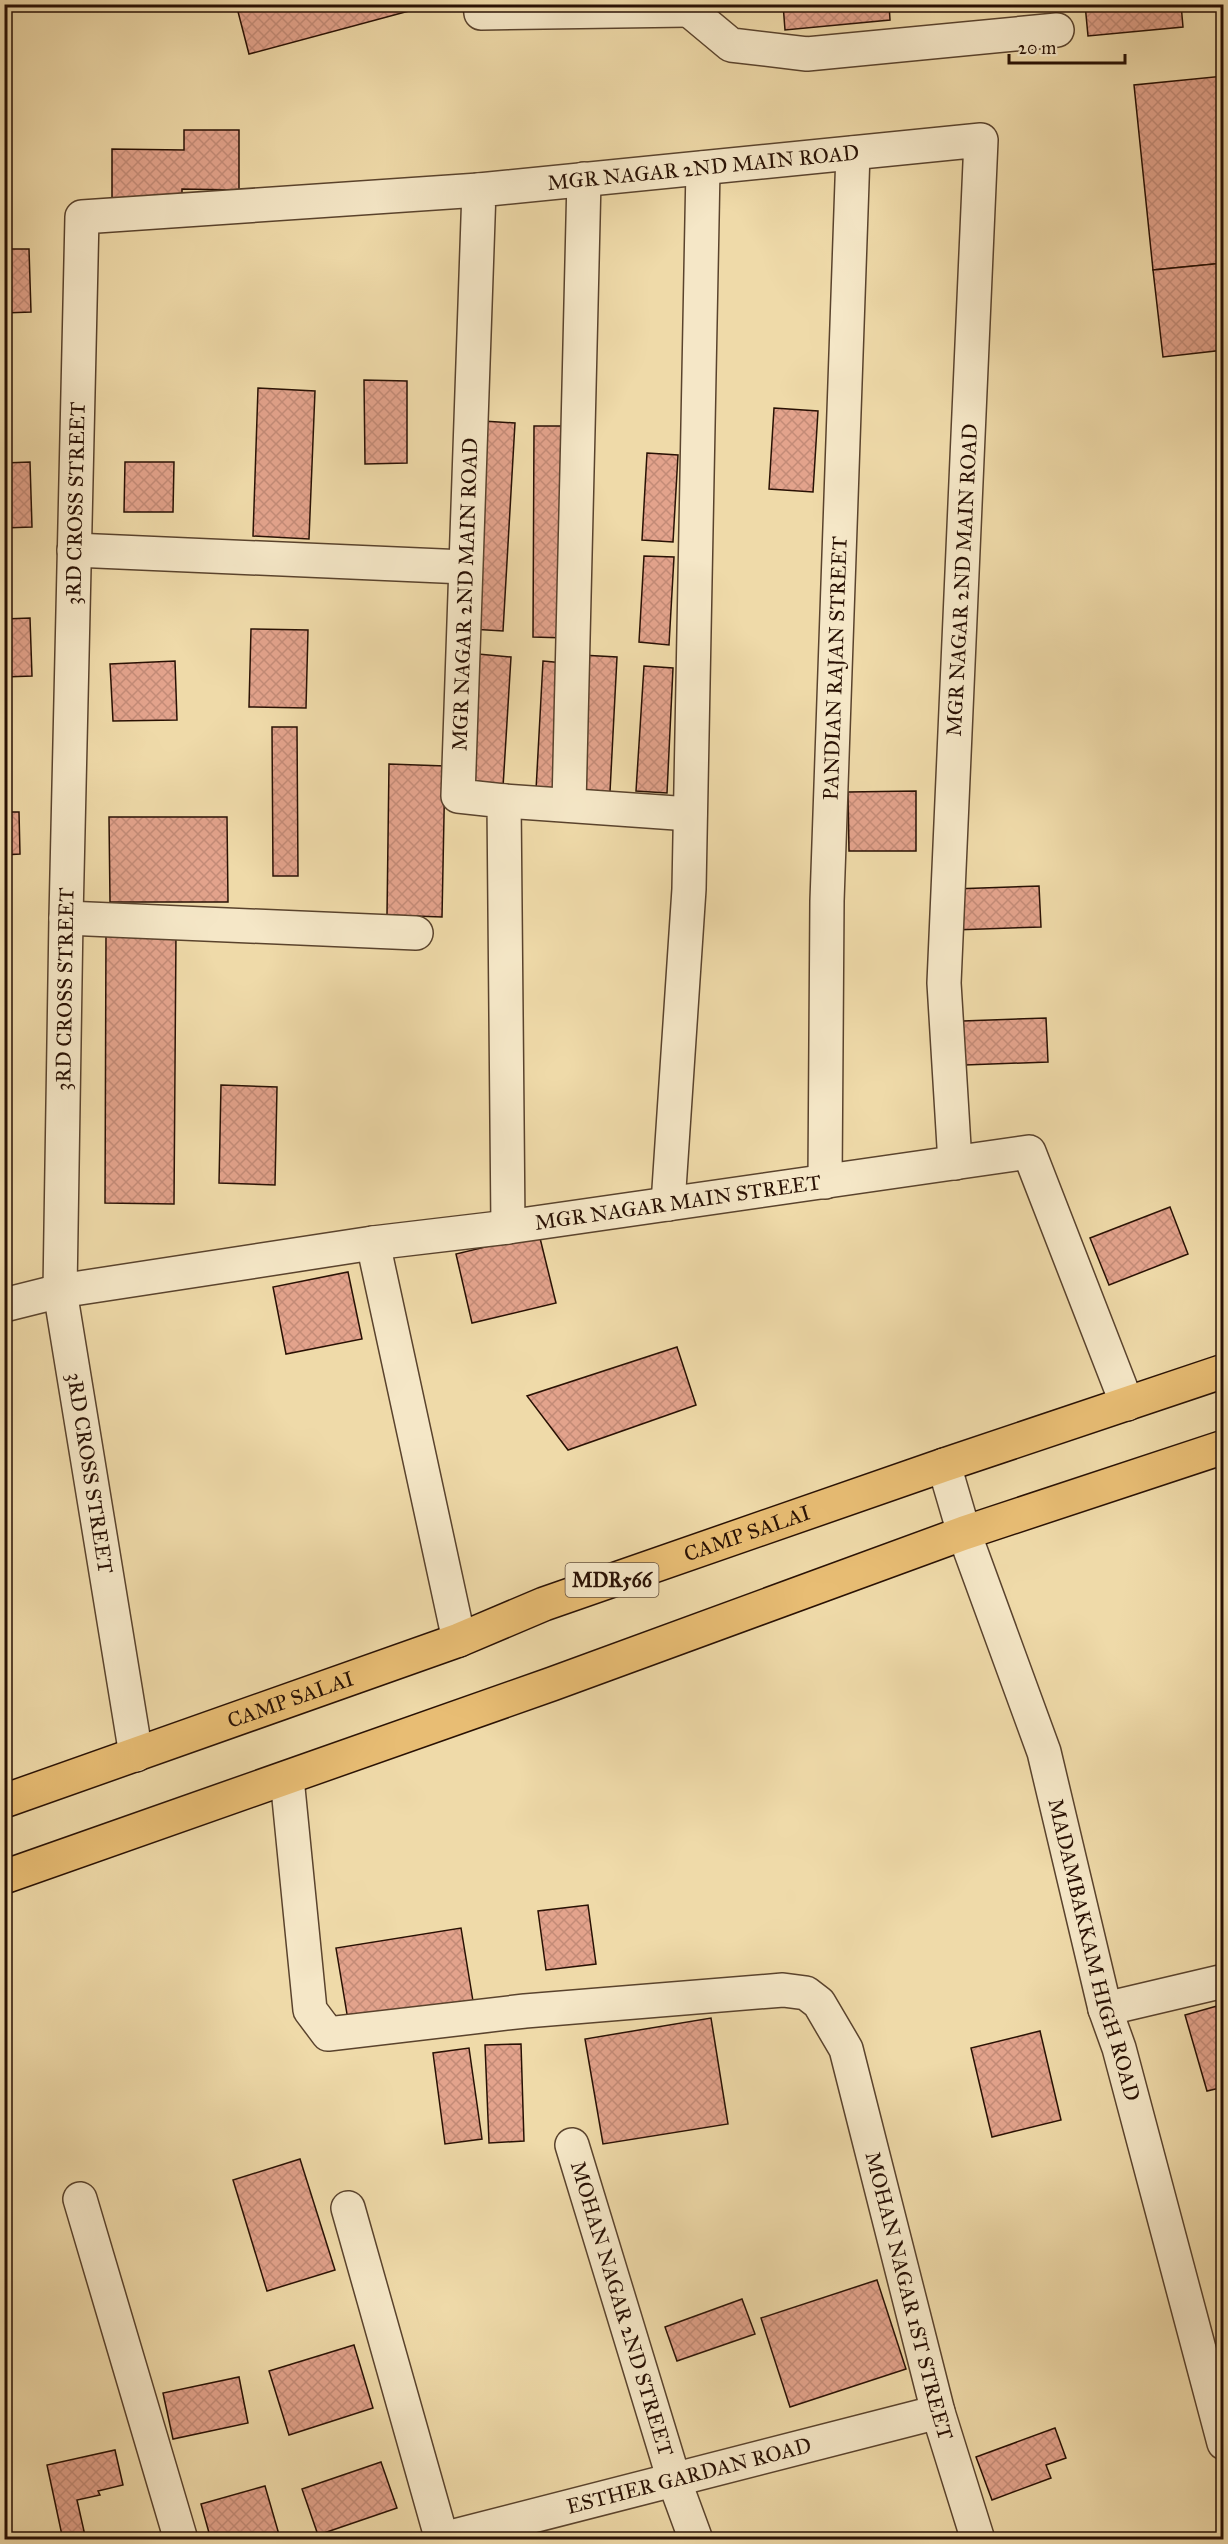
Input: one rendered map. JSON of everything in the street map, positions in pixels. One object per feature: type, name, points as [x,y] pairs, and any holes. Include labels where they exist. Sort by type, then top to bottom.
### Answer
[{"type":"main road","name":"CAMP SALAI","points":[[4,1801],[459,1640],[544,1604],[944,1465],[1224,1371]]},
{"type":"main road","points":[[4,1877],[287,1778],[964,1533],[1224,1447]]},
{"type":"street","points":[[480,4],[481,13],[688,7],[731,45],[807,54],[1057,30]]},
{"type":"street","name":"MGR NAGAR 2ND MAIN ROAD","points":[[504,801],[458,796],[479,190],[981,140],[944,983],[955,1163]]},
{"type":"street","name":"PANDIAN RAJAN STREET","points":[[825,1182],[827,901],[853,153]]},
{"type":"street","points":[[668,1204],[689,889],[703,168]]},
{"type":"street","points":[[569,806],[584,179]]},
{"type":"street","name":"3RD CROSS STREET","points":[[136,1755],[60,1291],[82,218],[479,190]]},
{"type":"street","points":[[74,550],[465,567]]},
{"type":"street","points":[[508,1227],[504,801],[690,814]]},
{"type":"street","points":[[66,918],[416,933]]},
{"type":"street","name":"MGR NAGAR MAIN STREET","points":[[4,1305],[60,1291],[373,1244],[508,1227],[1029,1152],[1127,1404]]},
{"type":"street","points":[[373,1244],[459,1640]]},
{"type":"street","name":"MADAMBAKKAM HIGH ROAD","points":[[944,1465],[964,1533],[1044,1752],[1105,2009],[1119,2048],[1212,2356],[1224,2443]]},
{"type":"street","name":"MOHAN NAGAR 1ST STREET","points":[[287,1778],[310,2010],[328,2034],[361,2032],[525,2011],[783,1990],[806,1993],[819,2002],[846,2049],[938,2412],[978,2540]]},
{"type":"street","points":[[1105,2009],[1224,1981]]},
{"type":"street","name":"MOHAN NAGAR 2ND STREET","points":[[572,2145],[674,2480],[696,2540]]},
{"type":"street","points":[[80,2199],[181,2540]]},
{"type":"street","points":[[348,2208],[441,2539]]},
{"type":"street","name":"ESTHER GARDAN ROAD","points":[[441,2539],[938,2412]]},
{"type":"building","points":[[236,4],[435,4],[249,54]]},
{"type":"building","points":[[783,4],[889,4],[890,20],[785,30]]},
{"type":"building","points":[[1085,4],[1181,4],[1183,27],[1088,36]]},
{"type":"building","points":[[1224,76],[1224,263],[1153,270],[1134,85]]},
{"type":"building","points":[[184,130],[239,130],[239,190],[182,189],[182,203],[112,202],[112,149],[184,150]]},
{"type":"building","points":[[4,249],[29,249],[31,312],[4,313]]},
{"type":"building","points":[[1224,263],[1224,350],[1163,357],[1153,270]]},
{"type":"building","points":[[364,380],[407,381],[407,463],[365,464]]},
{"type":"building","points":[[258,388],[315,391],[309,539],[253,536]]},
{"type":"building","points":[[774,408],[818,411],[813,492],[769,489]]},
{"type":"building","points":[[483,421],[515,423],[503,631],[471,629]]},
{"type":"building","points":[[534,426],[567,426],[566,638],[533,637]]},
{"type":"building","points":[[647,453],[678,455],[673,542],[642,540]]},
{"type":"building","points":[[30,462],[32,527],[4,528],[4,463]]},
{"type":"building","points":[[125,462],[174,462],[173,512],[124,512]]},
{"type":"building","points":[[644,556],[674,557],[669,645],[639,642]]},
{"type":"building","points":[[30,618],[32,676],[4,677],[4,619]]},
{"type":"building","points":[[251,629],[308,630],[306,708],[249,707]]},
{"type":"building","points":[[478,654],[511,657],[503,787],[470,785]]},
{"type":"building","points":[[581,655],[617,657],[610,792],[573,790]]},
{"type":"building","points":[[175,661],[177,720],[113,721],[110,664]]},
{"type":"building","points":[[543,661],[564,663],[557,792],[536,790]]},
{"type":"building","points":[[644,666],[673,668],[667,793],[636,791]]},
{"type":"building","points":[[272,727],[297,727],[298,876],[273,876]]},
{"type":"building","points":[[389,764],[445,766],[442,917],[387,915]]},
{"type":"building","points":[[916,791],[916,851],[849,851],[848,792]]},
{"type":"building","points":[[4,812],[19,812],[20,854],[4,855]]},
{"type":"building","points":[[109,817],[227,817],[228,902],[110,902]]},
{"type":"building","points":[[1039,886],[1041,927],[954,930],[953,889]]},
{"type":"building","points":[[106,931],[176,932],[174,1204],[105,1203]]},
{"type":"building","points":[[1046,1018],[1048,1062],[965,1065],[963,1021]]},
{"type":"building","points":[[221,1085],[277,1087],[275,1185],[219,1183]]},
{"type":"building","points":[[1170,1207],[1188,1254],[1109,1285],[1090,1238]]},
{"type":"building","points":[[539,1234],[556,1303],[472,1323],[456,1254]]},
{"type":"building","points":[[348,1272],[362,1339],[286,1354],[273,1287]]},
{"type":"building","points":[[677,1347],[696,1405],[568,1450],[527,1396]]},
{"type":"building","points":[[588,1905],[596,1964],[546,1970],[538,1911]]},
{"type":"building","points":[[461,1928],[473,2001],[348,2020],[336,1948]]},
{"type":"building","points":[[1224,2004],[1224,2087],[1207,2091],[1185,2015]]},
{"type":"building","points":[[711,2018],[728,2124],[603,2144],[585,2039]]},
{"type":"building","points":[[1040,2031],[1061,2120],[992,2137],[971,2048]]},
{"type":"building","points":[[521,2044],[524,2141],[489,2143],[485,2045]]},
{"type":"building","points":[[469,2048],[482,2139],[445,2144],[433,2053]]},
{"type":"building","points":[[300,2159],[335,2270],[267,2291],[233,2180]]},
{"type":"building","points":[[877,2280],[906,2369],[790,2407],[761,2318]]},
{"type":"building","points":[[742,2299],[755,2334],[677,2361],[665,2327]]},
{"type":"building","points":[[354,2345],[373,2408],[289,2435],[269,2371]]},
{"type":"building","points":[[239,2377],[248,2423],[173,2439],[163,2393]]},
{"type":"building","points":[[1055,2428],[1066,2458],[1046,2465],[1051,2478],[992,2500],[976,2457]]},
{"type":"building","points":[[115,2450],[123,2485],[98,2491],[100,2495],[77,2500],[86,2540],[63,2540],[47,2465]]},
{"type":"building","points":[[381,2462],[397,2508],[318,2535],[302,2489]]},
{"type":"building","points":[[265,2486],[280,2538],[211,2540],[201,2504]]}]
